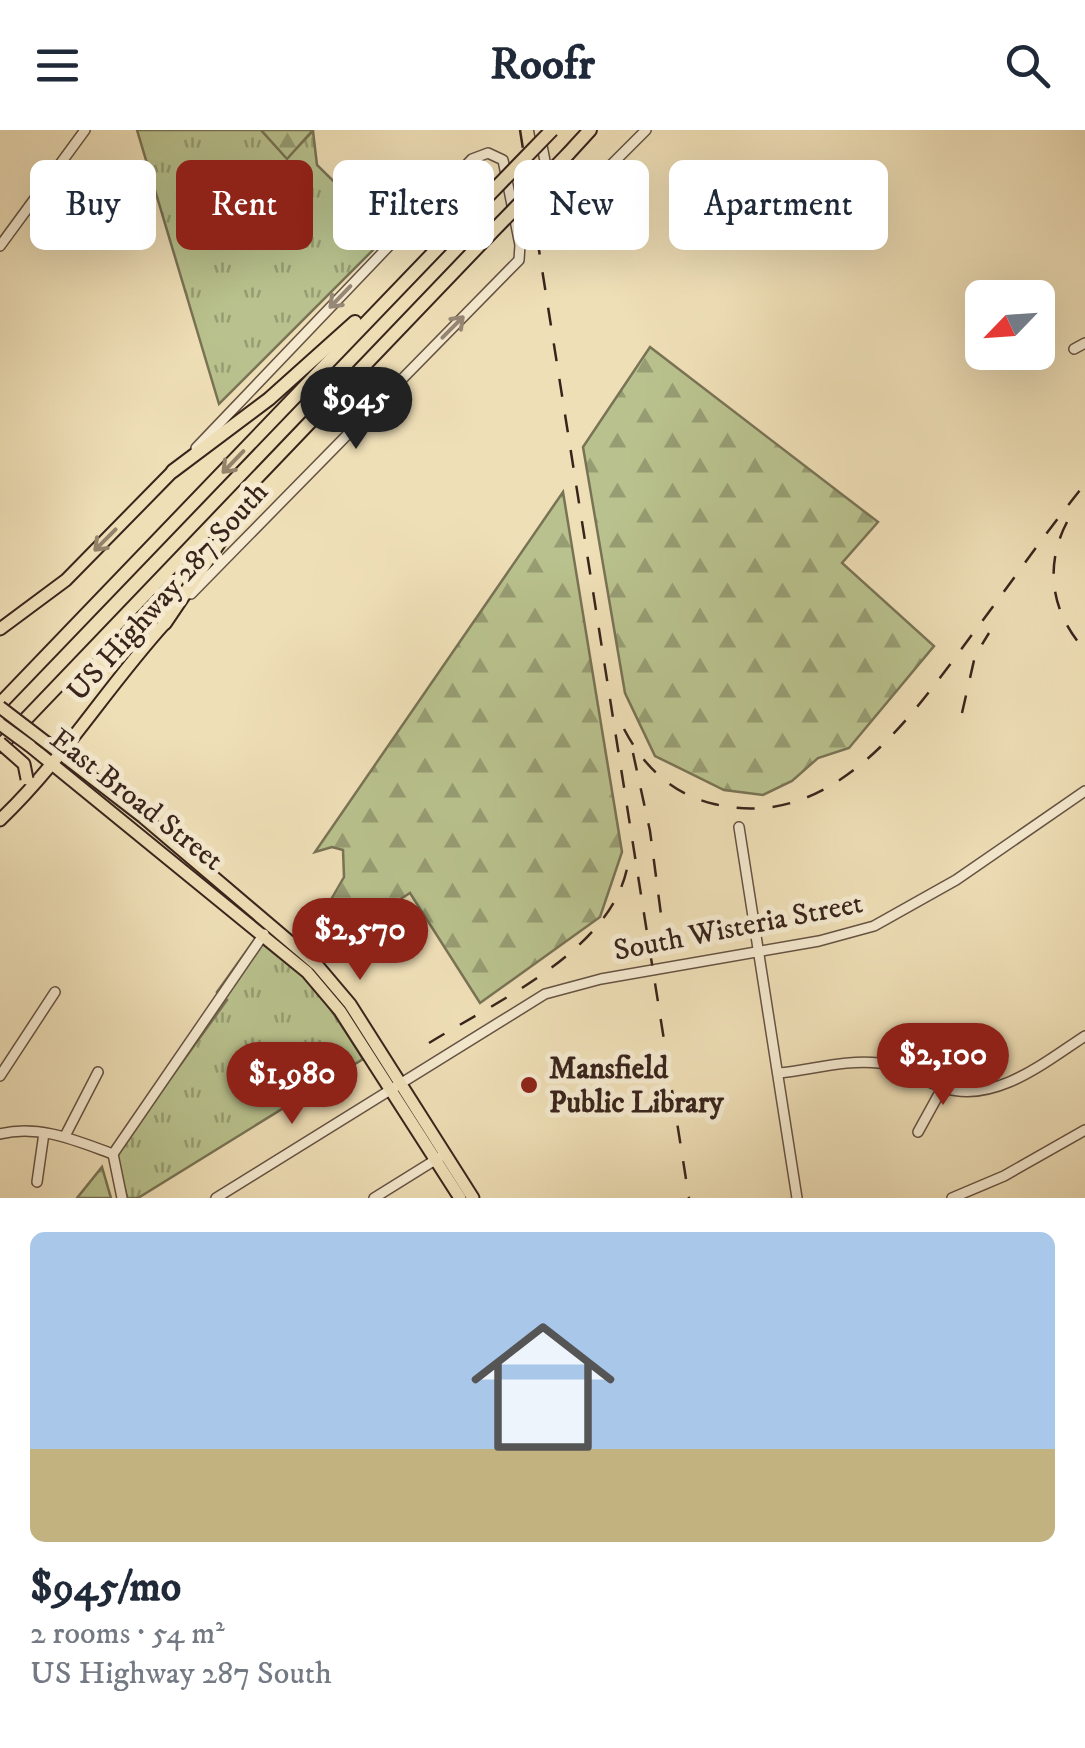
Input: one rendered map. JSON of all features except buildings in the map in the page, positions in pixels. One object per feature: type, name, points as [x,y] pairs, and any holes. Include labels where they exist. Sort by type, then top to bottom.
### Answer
[{"type":"highway","points":[[494,190],[552,130]]},
{"type":"highway","points":[[0,745],[590,130]]},
{"type":"highway","points":[[174,471],[315,360],[433,250]]},
{"type":"highway","points":[[0,706],[435,250]]},
{"type":"highway","points":[[165,623],[270,467]]},
{"type":"main road","name":"US Highway 287 South","points":[[0,629],[66,580],[174,471]]},
{"type":"main road","name":"US Highway 287 South","points":[[0,820],[57,759],[115,679],[165,623]]},
{"type":"main road","name":"East Broad Street","points":[[0,706],[46,742],[57,759],[134,828],[221,890]]},
{"type":"main road","name":"East Broad Street","points":[[0,724],[30,746],[90,775],[143,817],[312,968],[345,1008],[441,1156],[473,1198]]},
{"type":"main road","points":[[74,736],[74,756],[90,775]]},
{"type":"main road","points":[[0,745],[24,764],[26,779],[14,806]]},
{"type":"main road","points":[[134,828],[143,817]]},
{"type":"main road","name":"East Broad Street","points":[[441,1156],[460,1198]]},
{"type":"street","points":[[0,246],[85,130]]},
{"type":"street","points":[[539,130],[550,187],[554,195],[568,200],[585,191],[646,130]]},
{"type":"street","name":"US Highway 287 South","points":[[165,623],[220,561],[516,264],[520,245],[503,160],[488,153],[472,159],[174,471]]},
{"type":"street","points":[[1074,349],[1085,343]]},
{"type":"street","name":"South Wisteria Street","points":[[216,1198],[545,994],[600,979],[840,936],[900,914],[1085,791]]},
{"type":"street","points":[[739,827],[797,1198]]},
{"type":"street","points":[[122,1198],[113,1154],[268,929]]},
{"type":"street","points":[[0,1076],[55,992]]},
{"type":"street","points":[[779,1073],[858,1063],[894,1067],[942,1088],[976,1093],[993,1089],[1085,1036]]},
{"type":"street","points":[[894,1067],[899,1037]]},
{"type":"street","points":[[918,1132],[968,1043],[977,1037]]},
{"type":"street","points":[[65,1136],[98,1072]]},
{"type":"street","points":[[952,1198],[971,1195],[1081,1132],[1085,1146]]},
{"type":"street","points":[[0,1134],[65,1136],[113,1154]]},
{"type":"street","points":[[37,1182],[44,1134]]},
{"type":"street","points":[[374,1198],[441,1156]]},
{"type":"green space","points":[[137,130],[261,130],[287,158],[313,131],[317,165],[333,181],[333,250],[373,250],[219,404],[156,193],[156,160],[146,160]]},
{"type":"green space","points":[[261,130],[313,130],[287,159]]},
{"type":"green space","points":[[650,347],[878,522],[842,563],[934,646],[849,748],[818,758],[792,781],[763,795],[724,790],[655,756],[625,693],[583,447]]},
{"type":"green space","points":[[563,492],[622,852],[600,917],[480,1003],[410,893],[317,953],[309,938],[344,877],[343,850],[332,847],[315,852]]},
{"type":"green space","points":[[255,939],[273,948],[304,975],[363,1059],[138,1198],[127,1198],[116,1154],[227,1000],[217,992]]},
{"type":"green space","points":[[102,1167],[111,1198],[77,1198]]},
{"type":"railway","points":[[520,130],[689,1198]]},
{"type":"railway","points":[[624,729],[661,777],[685,793],[714,804],[757,808],[796,801],[832,785],[865,761],[922,700],[1085,484]]},
{"type":"railway","points":[[1067,522],[1055,555],[1055,589],[1065,621],[1085,650]]},
{"type":"railway","points":[[962,713],[975,656],[989,633]]},
{"type":"railway","points":[[633,753],[650,831],[667,960]]},
{"type":"railway","points":[[429,1043],[521,988],[580,944],[604,917],[621,888],[629,856]]},
{"type":"place","name":"Mansfield Public Library","points":[[529,1085]]}]
